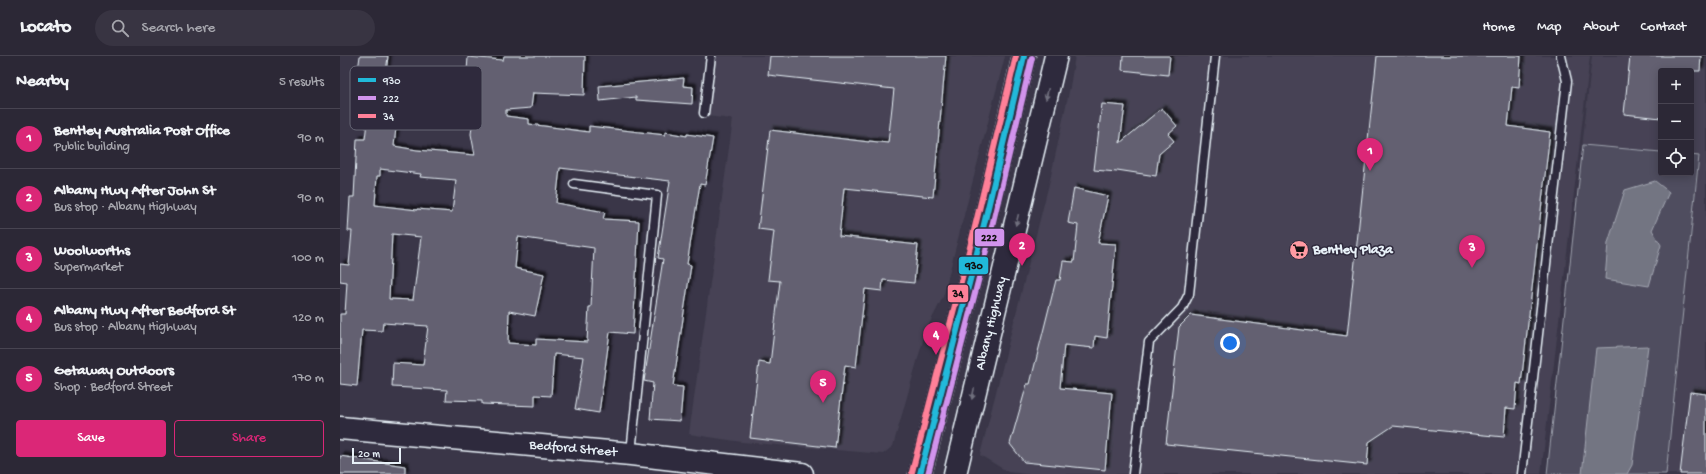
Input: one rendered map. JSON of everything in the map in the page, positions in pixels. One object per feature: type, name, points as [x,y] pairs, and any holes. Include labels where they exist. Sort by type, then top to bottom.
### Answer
[{"type":"main road","points":[[920,474],[978,248],[1024,56]]},
{"type":"main road","name":"Albany Highway","points":[[955,474],[1056,56]]},
{"type":"main road","name":"Bedford Street","points":[[341,427],[631,454],[802,474]]},
{"type":"lane","points":[[704,113],[711,56]]},
{"type":"lane","points":[[1133,474],[1149,342],[1182,308],[1189,294],[1215,56]]},
{"type":"lane","points":[[1522,474],[1567,81],[1561,56]]},
{"type":"lane","points":[[574,184],[657,195],[631,454]]},
{"type":"shaded area","points":[[708,56],[1005,56],[943,297],[926,330],[893,446],[883,454],[742,442],[689,434],[733,119],[705,116]]},
{"type":"shaded area","name":"Bentley Plaza","points":[[1075,56],[1590,56],[1541,474],[1025,474],[1008,472],[980,455],[1050,180],[1070,87]]},
{"type":"shaded area","points":[[1592,56],[1706,56],[1706,474],[1547,474]]},
{"type":"shaded area","points":[[1583,145],[1658,152],[1658,176],[1694,176],[1694,155],[1699,156],[1666,474],[1547,474]]},
{"type":"water","points":[[1655,181],[1669,192],[1652,230],[1661,245],[1649,286],[1605,279],[1608,243],[1625,190]]},
{"type":"water","points":[[1648,346],[1632,465],[1627,474],[1582,474],[1596,348]]},
{"type":"building","points":[[360,56],[388,56],[387,66],[359,66]]},
{"type":"building","points":[[504,56],[585,56],[584,95],[533,93],[531,108],[506,110],[506,116],[529,119],[529,124],[589,132],[589,126],[665,135],[665,132],[687,136],[687,134],[713,138],[705,185],[700,184],[687,264],[691,265],[673,386],[683,387],[680,421],[650,419],[653,383],[644,381],[663,259],[658,258],[670,181],[560,168],[556,203],[605,212],[603,219],[639,221],[633,334],[610,332],[599,413],[575,409],[584,357],[554,354],[551,396],[535,395],[535,406],[482,404],[482,401],[446,400],[447,390],[392,387],[393,363],[423,365],[428,326],[383,323],[382,331],[362,330],[357,386],[340,384],[340,314],[345,314],[347,282],[340,281],[340,264],[349,265],[352,231],[348,231],[350,197],[354,197],[357,139],[365,139],[366,130],[396,130],[394,146],[417,150],[475,155],[471,134],[472,130],[482,130],[482,66],[467,66],[468,57],[503,60]],"holes":[[[380,169],[421,174],[420,177],[456,180],[452,212],[375,205],[377,176],[380,176]],[[392,234],[421,237],[413,300],[389,299]],[[518,237],[594,248],[591,307],[589,307],[587,342],[536,339],[536,345],[508,343],[509,311],[535,316],[544,274],[515,268]]]},
{"type":"building","points":[[770,56],[946,56],[933,197],[844,188],[839,236],[918,245],[914,283],[883,280],[882,291],[865,289],[856,367],[845,365],[835,448],[750,438],[759,362],[770,364],[780,281],[768,280],[774,231],[758,229],[770,130],[888,143],[894,89],[768,75]]},
{"type":"building","points":[[1123,56],[1170,56],[1168,75],[1122,70]]},
{"type":"building","points":[[1377,56],[1521,56],[1519,88],[1512,87],[1508,126],[1550,132],[1521,384],[1517,383],[1515,409],[1506,408],[1504,437],[1393,426],[1369,442],[1367,465],[1166,444],[1179,327],[1191,315],[1347,336]]},
{"type":"building","points":[[1630,56],[1701,56],[1700,71],[1694,71],[1694,68],[1658,68],[1658,118],[1624,114]]},
{"type":"building","points":[[684,78],[683,86],[693,87],[692,104],[636,100],[636,97],[600,101],[599,86]]},
{"type":"building","points":[[1102,104],[1125,106],[1120,143],[1162,108],[1177,126],[1168,134],[1174,141],[1159,154],[1156,176],[1117,170],[1117,172],[1094,170]]},
{"type":"building","points":[[1074,188],[1108,196],[1098,243],[1116,244],[1107,338],[1095,336],[1094,348],[1064,345],[1060,388],[1112,393],[1105,470],[1024,462],[1010,444],[1027,384],[1030,384],[1056,280],[1060,280],[1063,261],[1074,262],[1078,225],[1068,223]]},
{"type":"building","points":[[1690,392],[1706,394],[1706,474],[1680,474]]},
{"type":"building","points":[[340,456],[405,466],[405,474],[340,474]]},
{"type":"transit line","name":"34","points":[[912,472],[972,239],[1016,56]]},
{"type":"transit line","name":"930","points":[[920,474],[980,241],[1024,56]]},
{"type":"transit line","name":"222","points":[[928,474],[988,243],[1032,58]]},
{"type":"place","name":"Bentley Australia Post Office","points":[[1370,171]]},
{"type":"place","name":"Bentley Plaza","points":[[1299,250]]},
{"type":"place","name":"Albany Hwy After John St","points":[[1022,266]]},
{"type":"place","name":"Woolworths","points":[[1472,268]]},
{"type":"place","name":"Albany Hwy After Bedford St","points":[[936,355]]},
{"type":"place","name":"Getaway Outdoors","points":[[823,403]]}]
